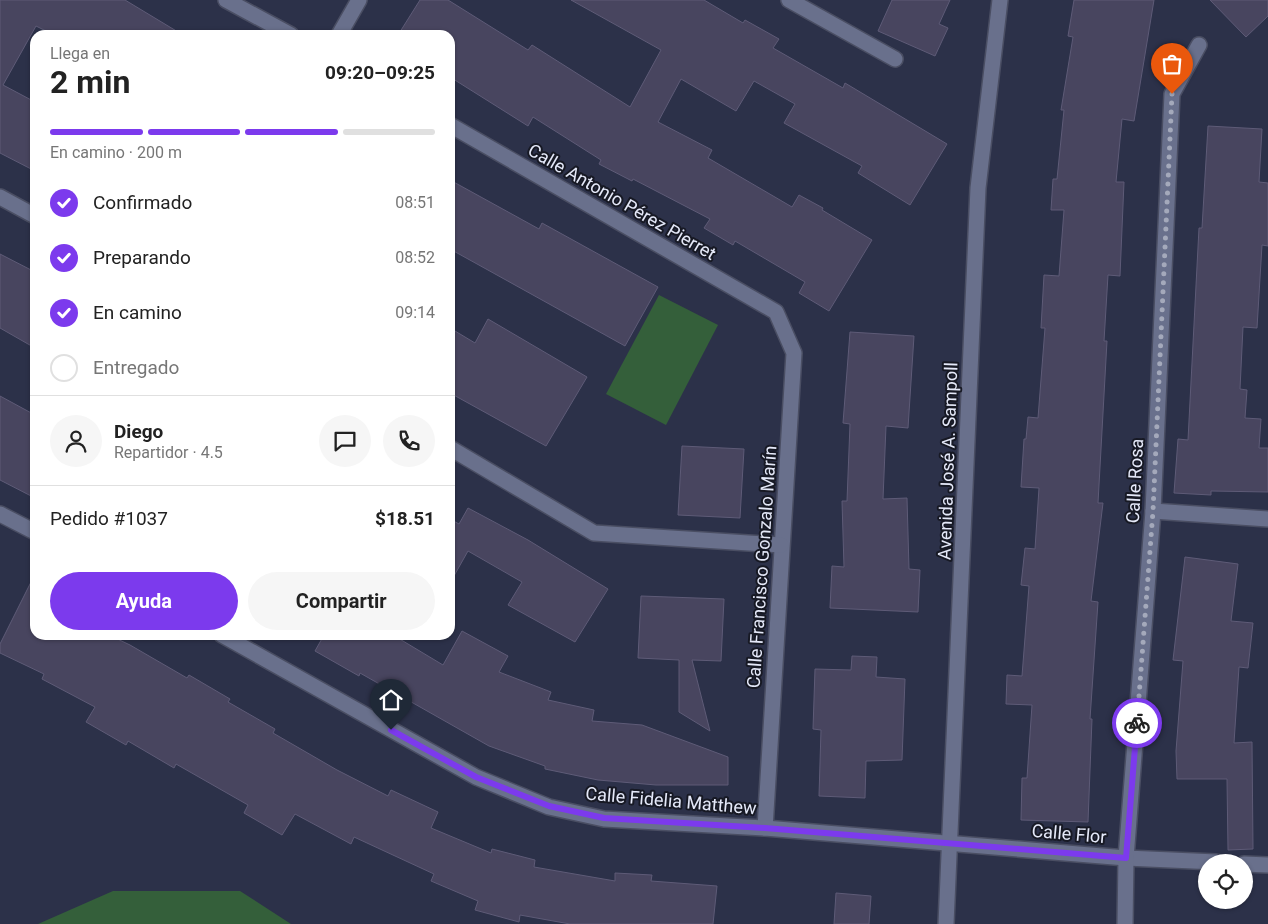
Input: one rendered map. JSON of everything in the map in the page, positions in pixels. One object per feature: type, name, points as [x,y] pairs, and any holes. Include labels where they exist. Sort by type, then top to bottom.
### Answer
[{"type":"street","points":[[226,0],[282,30]]},
{"type":"street","points":[[343,30],[359,0]]},
{"type":"street","name":"Avenida José A. Sampoll","points":[[946,924],[978,188],[1000,0]]},
{"type":"street","points":[[796,2],[895,59]]},
{"type":"street","name":"Calle Rosa","points":[[1125,924],[1126,858],[1153,511],[1172,94],[1199,45]]},
{"type":"street","name":"Calle Antonio Pérez Pierret","points":[[455,128],[776,312]]},
{"type":"street","points":[[0,197],[30,213]]},
{"type":"street","name":"Calle Francisco Gonzalo Marín","points":[[765,828],[794,353],[776,312]]},
{"type":"street","points":[[455,451],[594,533],[781,545]]},
{"type":"street","points":[[1153,511],[1268,519]]},
{"type":"street","points":[[0,514],[30,529]]},
{"type":"street","name":"Calle Fidelia Matthew","points":[[231,640],[476,777],[549,806],[604,818],[950,842]]},
{"type":"street","name":"Calle Flor","points":[[950,842],[1126,858],[1198,861]]},
{"type":"street","points":[[1253,864],[1268,865]]},
{"type":"green space","points":[[659,295],[718,325],[666,425],[606,394]]},
{"type":"green space","points":[[113,891],[240,891],[291,924],[38,924]]},
{"type":"building","points":[[0,0],[125,0],[175,30],[44,30],[36,26],[34,30],[30,30],[30,37],[3,85],[30,99],[30,168],[0,153]]},
{"type":"building","points":[[420,0],[448,0],[528,50],[532,45],[630,107],[661,50],[571,0],[704,0],[743,23],[745,20],[779,39],[773,48],[843,88],[845,83],[947,144],[910,205],[858,173],[862,166],[784,123],[795,104],[754,81],[736,111],[681,79],[658,122],[712,150],[708,158],[792,207],[799,195],[823,208],[822,210],[872,240],[829,311],[799,293],[805,282],[735,241],[733,245],[704,228],[710,219],[633,179],[632,181],[599,164],[601,160],[533,117],[528,126],[455,80],[455,30],[401,30]]},
{"type":"building","points":[[892,0],[950,0],[939,24],[948,28],[935,56],[878,31]]},
{"type":"building","points":[[1074,0],[1154,0],[1134,121],[1122,119],[1116,182],[1124,182],[1120,276],[1108,275],[1104,341],[1107,341],[1098,503],[1103,503],[1091,601],[1098,602],[1090,719],[1092,719],[1088,822],[1021,820],[1022,778],[1027,778],[1032,705],[1006,704],[1007,675],[1022,676],[1029,586],[1021,585],[1025,548],[1035,549],[1039,488],[1021,487],[1024,439],[1026,439],[1028,417],[1038,418],[1045,328],[1041,328],[1044,275],[1059,276],[1064,210],[1051,210],[1053,179],[1057,179],[1064,110],[1061,110],[1073,37],[1068,36]]},
{"type":"building","points":[[1210,0],[1268,0],[1268,16],[1246,37]]},
{"type":"building","points":[[1208,126],[1262,129],[1259,182],[1268,183],[1268,246],[1262,245],[1257,328],[1243,327],[1240,389],[1247,390],[1245,418],[1261,419],[1259,448],[1268,448],[1268,492],[1211,491],[1211,495],[1174,493],[1178,439],[1188,440],[1199,228],[1202,228]]},
{"type":"building","points":[[455,183],[539,229],[542,223],[658,287],[625,346],[455,252]]},
{"type":"building","points":[[0,254],[30,269],[30,345],[0,328]]},
{"type":"building","points":[[488,319],[587,377],[546,446],[455,396],[455,331],[475,343]]},
{"type":"building","points":[[850,332],[914,336],[908,428],[886,426],[883,499],[907,498],[909,569],[920,570],[918,612],[830,608],[832,566],[844,567],[842,501],[847,501],[850,424],[843,423]]},
{"type":"building","points":[[0,396],[30,412],[30,495],[0,480]]},
{"type":"building","points":[[682,446],[744,449],[740,518],[678,515]]},
{"type":"building","points":[[468,508],[528,540],[608,589],[575,642],[508,605],[522,582],[468,551],[455,574],[455,522],[459,524]]},
{"type":"building","points":[[1185,557],[1238,564],[1231,621],[1253,623],[1248,668],[1239,667],[1234,743],[1252,742],[1253,849],[1228,850],[1227,779],[1177,779],[1176,751],[1183,661],[1173,660]]},
{"type":"building","points":[[30,584],[30,640],[120,640],[187,678],[189,675],[230,699],[228,702],[275,729],[273,733],[337,770],[388,796],[391,790],[438,812],[431,828],[491,853],[492,849],[535,860],[534,867],[615,881],[615,873],[652,875],[651,881],[717,886],[713,924],[570,924],[520,915],[519,922],[475,910],[478,901],[431,881],[434,874],[354,837],[351,844],[295,814],[282,835],[244,813],[248,805],[176,764],[174,768],[128,741],[126,745],[86,722],[95,707],[42,679],[44,674],[0,653],[0,644]]},
{"type":"building","points":[[641,596],[724,599],[721,661],[692,660],[710,731],[679,712],[679,660],[638,658]]},
{"type":"building","points":[[462,631],[508,656],[499,672],[551,692],[548,700],[594,710],[592,721],[642,725],[728,757],[728,785],[656,785],[598,780],[545,769],[545,766],[489,746],[360,673],[359,676],[315,651],[321,640],[401,640],[443,665]]},
{"type":"building","points":[[852,656],[877,657],[876,677],[905,679],[902,760],[866,761],[865,798],[819,796],[821,730],[813,729],[815,669],[851,670]]},
{"type":"building","points":[[836,893],[871,896],[869,924],[834,924]]},
{"type":"way so far","points":[[1137,723],[1153,511],[1172,94]]},
{"type":"route","points":[[391,730],[476,777],[549,806],[604,818],[765,828],[1126,858],[1137,723]]}]
